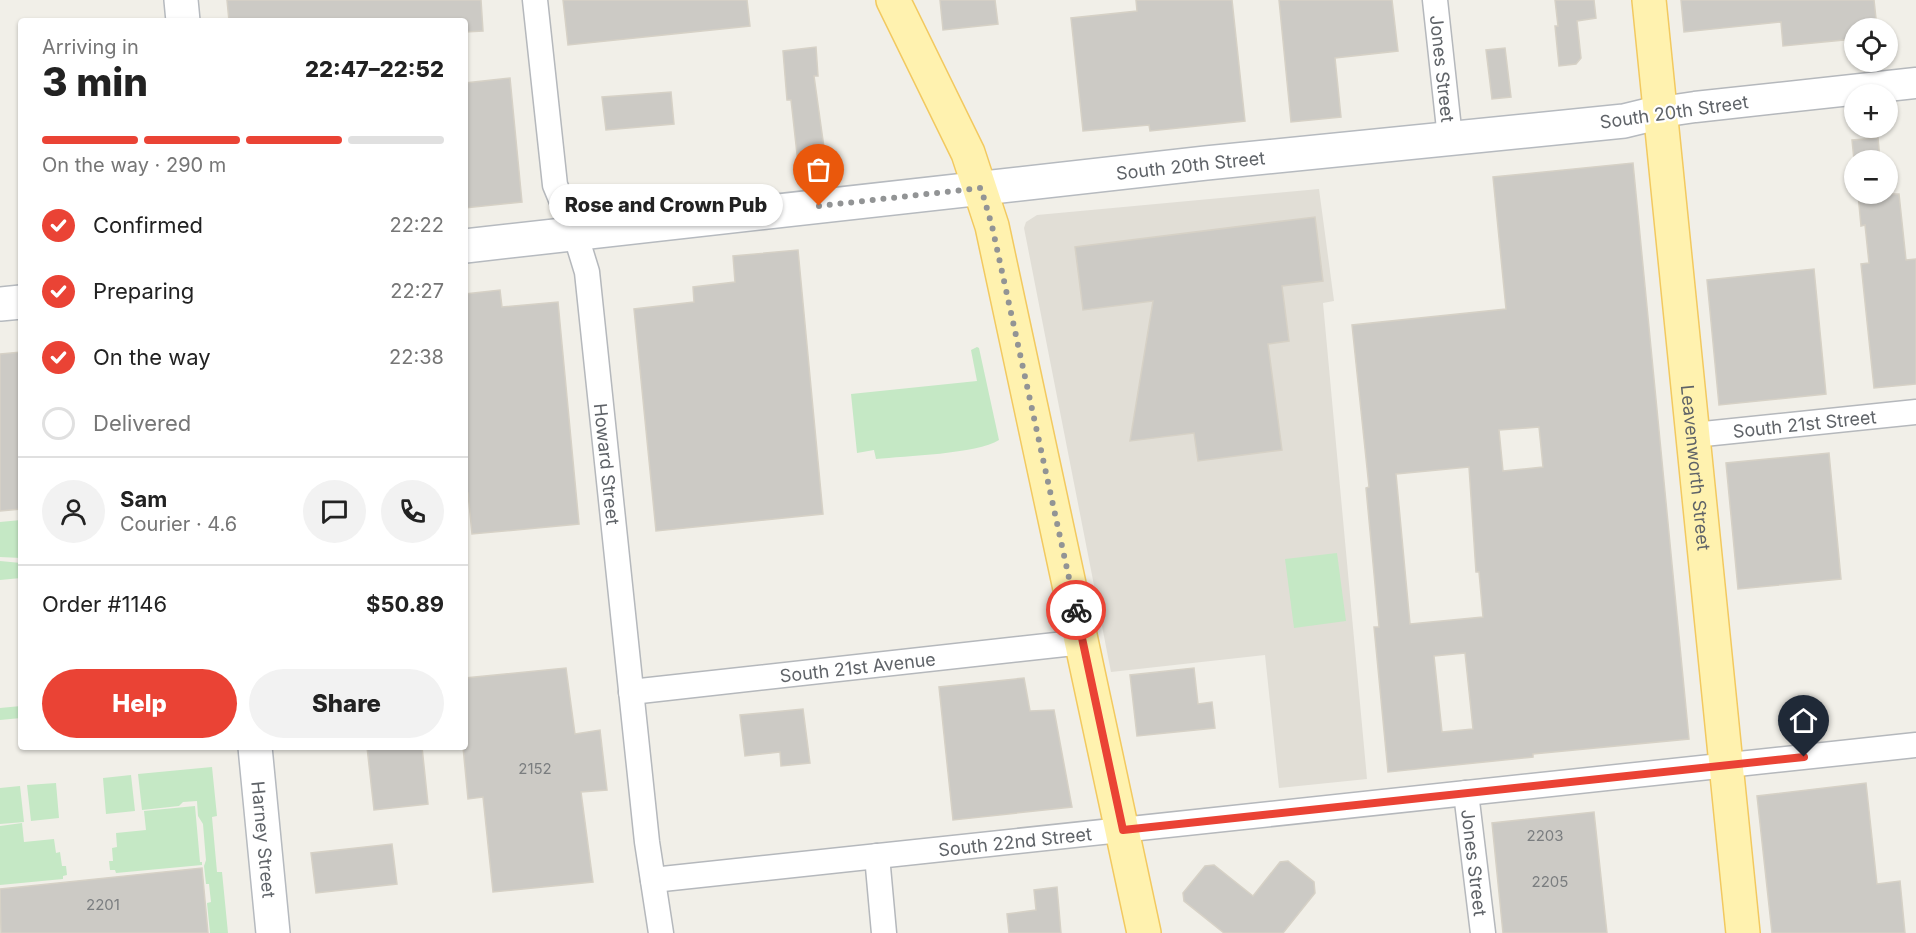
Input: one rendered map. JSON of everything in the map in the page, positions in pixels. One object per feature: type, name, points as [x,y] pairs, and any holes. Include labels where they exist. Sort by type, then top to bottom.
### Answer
[{"type":"main road","points":[[181,0],[183,18]]},
{"type":"main road","name":"Leavenworth Street","points":[[1648,0],[1743,933]]},
{"type":"main road","points":[[898,1],[968,153],[992,226],[1144,933]]},
{"type":"main road","name":"South 20th Street","points":[[468,246],[981,188],[1624,121],[1661,112]]},
{"type":"main road","points":[[0,304],[18,302]]},
{"type":"main road","name":"Harney Street","points":[[255,750],[273,933]]},
{"type":"street","name":"Howard Street","points":[[535,0],[555,185],[575,233],[587,272],[631,692],[661,933]]},
{"type":"street","name":"Jones Street","points":[[1435,0],[1450,138]]},
{"type":"street","name":"South 20th Street","points":[[1661,112],[1695,106],[1916,83]]},
{"type":"street","name":"South 21st Street","points":[[1694,435],[1916,412]]},
{"type":"street","name":"South 21st Avenue","points":[[631,692],[1083,642]]},
{"type":"street","name":"South 22nd Street","points":[[653,880],[1916,745]]},
{"type":"street","name":"Jones Street","points":[[1466,793],[1483,933]]},
{"type":"street","points":[[877,856],[884,933]]},
{"type":"shaded area","points":[[1319,189],[1334,301],[1323,303],[1367,779],[1279,788],[1265,655],[1111,672],[1024,228],[1026,222],[1037,215]]},
{"type":"green space","points":[[977,347],[999,440],[975,448],[922,455],[876,459],[874,450],[857,453],[851,394],[977,381],[971,350]]},
{"type":"green space","points":[[18,520],[18,558],[0,557],[0,522]]},
{"type":"green space","points":[[1337,553],[1346,621],[1294,628],[1285,559]]},
{"type":"green space","points":[[0,561],[18,563],[18,578],[0,580]]},
{"type":"green space","points":[[18,706],[18,718],[0,720],[0,708]]},
{"type":"green space","points":[[212,767],[217,816],[212,817],[217,872],[222,872],[228,933],[210,933],[207,903],[211,902],[204,866],[206,860],[203,824],[198,816],[197,801],[183,802],[179,806],[142,810],[138,774]]},
{"type":"green space","points":[[131,775],[135,811],[106,814],[103,778]]},
{"type":"green space","points":[[56,783],[59,818],[31,821],[27,785]]},
{"type":"green space","points":[[20,786],[24,822],[0,824],[0,788]]},
{"type":"green space","points":[[195,806],[202,865],[116,873],[115,870],[110,870],[109,861],[113,861],[112,848],[117,847],[116,833],[146,830],[144,811]]},
{"type":"green space","points":[[22,823],[24,842],[54,839],[56,853],[60,852],[62,866],[66,866],[67,875],[63,876],[63,879],[0,885],[0,826]]},
{"type":"building","points":[[227,0],[481,0],[483,31],[468,32],[468,18],[229,18]]},
{"type":"building","points":[[563,0],[747,0],[750,26],[568,45]]},
{"type":"building","points":[[940,0],[995,0],[998,24],[943,30]]},
{"type":"building","points":[[1136,0],[1232,0],[1245,121],[1150,131],[1149,125],[1083,131],[1071,18],[1137,11]]},
{"type":"building","points":[[1279,0],[1392,0],[1398,51],[1335,58],[1341,117],[1291,122]]},
{"type":"building","points":[[1555,0],[1594,0],[1596,18],[1577,21],[1581,58],[1576,64],[1559,66]]},
{"type":"building","points":[[1681,0],[1874,0],[1876,18],[1844,18],[1844,40],[1783,46],[1781,22],[1684,32]]},
{"type":"building","points":[[816,47],[818,76],[814,76],[827,169],[799,172],[791,100],[787,100],[783,51]]},
{"type":"building","points":[[1505,48],[1511,97],[1492,99],[1486,50]]},
{"type":"building","points":[[510,78],[522,202],[468,208],[468,83]]},
{"type":"building","points":[[671,92],[674,124],[606,130],[602,97]]},
{"type":"building","points":[[1878,138],[1879,150],[1853,150],[1852,140]]},
{"type":"building","points":[[1633,163],[1689,739],[1533,754],[1533,757],[1388,772],[1374,627],[1379,627],[1366,488],[1369,487],[1352,325],[1506,309],[1493,177]],"holes":[[[1539,427],[1543,467],[1503,471],[1499,430]],[[1469,467],[1476,572],[1479,572],[1483,617],[1410,624],[1396,474]],[[1465,653],[1473,729],[1442,732],[1434,656]]]},
{"type":"building","points":[[1899,194],[1906,260],[1916,259],[1916,384],[1874,388],[1861,264],[1869,263],[1865,225],[1861,226],[1859,204],[1898,204]]},
{"type":"building","points":[[1315,217],[1323,281],[1282,286],[1289,341],[1268,344],[1282,450],[1198,461],[1194,433],[1130,441],[1153,301],[1083,310],[1075,247]]},
{"type":"building","points":[[798,250],[823,514],[656,531],[634,309],[694,302],[693,287],[735,282],[733,256]]},
{"type":"building","points":[[1814,269],[1826,394],[1719,405],[1707,280]]},
{"type":"building","points":[[500,290],[502,307],[558,302],[579,524],[472,534],[468,493],[468,294]]},
{"type":"building","points":[[18,352],[18,509],[0,511],[0,354]]},
{"type":"building","points":[[1829,453],[1841,579],[1738,589],[1726,463]]},
{"type":"building","points":[[566,668],[575,734],[600,730],[607,790],[581,792],[593,882],[493,892],[483,797],[468,799],[463,750],[468,750],[468,678]]},
{"type":"building","points":[[1194,668],[1198,704],[1212,702],[1215,728],[1137,736],[1130,675]]},
{"type":"building","points":[[1024,678],[1030,711],[1054,710],[1072,807],[953,820],[939,687]]},
{"type":"building","points":[[803,709],[810,763],[781,766],[780,752],[745,756],[740,715]]},
{"type":"building","points":[[367,750],[422,750],[428,804],[374,810]]},
{"type":"building","points":[[1866,783],[1877,884],[1900,881],[1905,933],[1772,933],[1757,796]]},
{"type":"building","points":[[1594,812],[1607,933],[1503,933],[1492,823]]},
{"type":"building","points":[[392,844],[397,884],[316,893],[311,853]]},
{"type":"building","points":[[1288,861],[1314,882],[1315,893],[1283,933],[1224,933],[1184,901],[1183,893],[1205,866],[1214,865],[1253,896],[1280,862]]},
{"type":"building","points":[[202,868],[208,933],[1,933],[0,889]]},
{"type":"building","points":[[1057,887],[1061,933],[1009,933],[1007,914],[1036,910],[1034,890]]},
{"type":"way so far","points":[[819,206],[981,188],[992,226],[1076,610]]},
{"type":"place","name":"Rose and Crown Pub","points":[[819,206]]},
{"type":"route","points":[[1076,610],[1123,830],[1804,757]]}]
